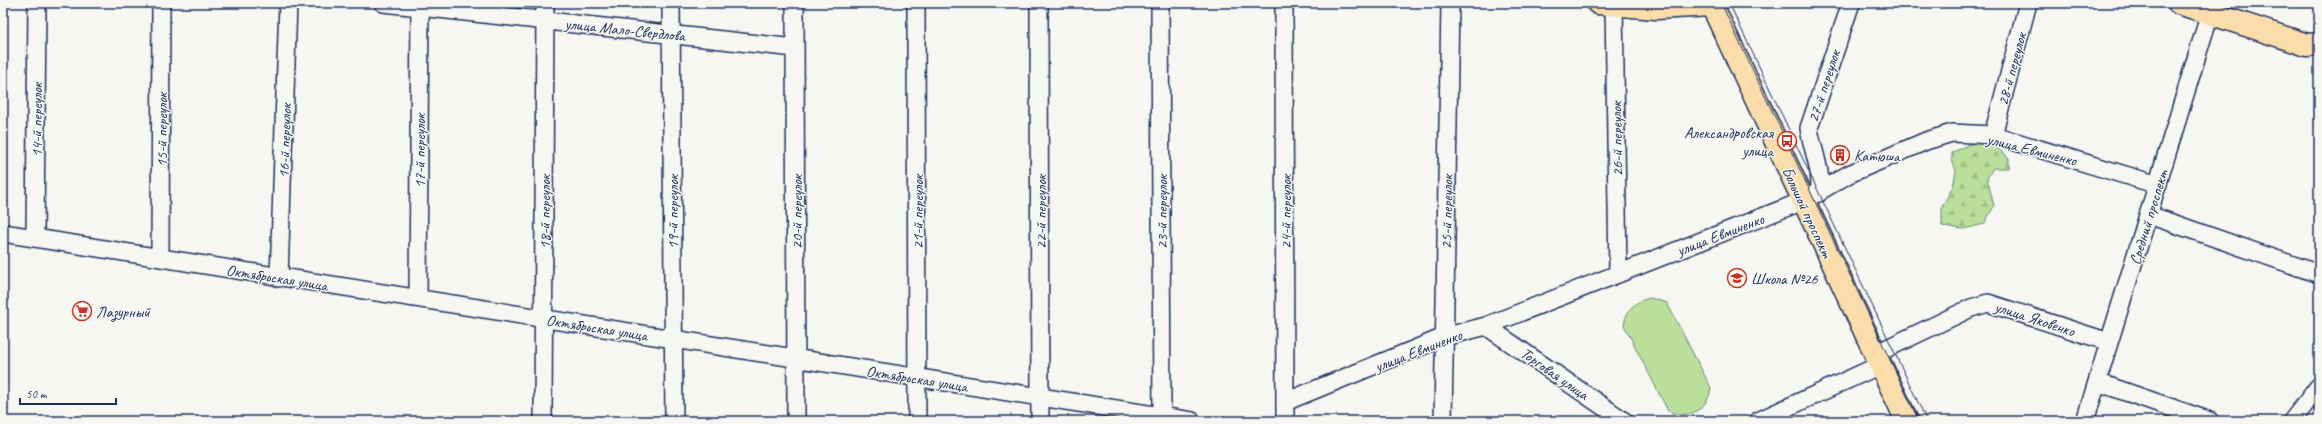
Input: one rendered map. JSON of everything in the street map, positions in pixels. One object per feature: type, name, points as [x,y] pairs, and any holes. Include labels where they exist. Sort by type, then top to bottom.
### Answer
[{"type":"main road","points":[[2179,3],[2315,48]]},
{"type":"main road","points":[[1606,4],[1656,8],[1712,4]]},
{"type":"main road","name":"Большой проспект","points":[[1712,4],[1811,197],[1878,360],[1907,421]]},
{"type":"street","name":"14-й переулок","points":[[35,238],[37,3]]},
{"type":"street","name":"15-й переулок","points":[[160,258],[161,3]]},
{"type":"street","name":"16-й переулок","points":[[279,278],[288,3]]},
{"type":"street","name":"улица Мало-Свердлова","points":[[383,3],[420,5],[795,48]]},
{"type":"street","name":"18-й переулок","points":[[543,421],[545,3]]},
{"type":"street","name":"19-й переулок","points":[[671,3],[674,421]]},
{"type":"street","name":"20-й переулок","points":[[794,3],[797,359],[796,421]]},
{"type":"street","name":"21-й переулок","points":[[916,3],[917,421]]},
{"type":"street","name":"22-й переулок","points":[[1039,3],[1040,421]]},
{"type":"street","name":"23-й переулок","points":[[1160,3],[1162,419]]},
{"type":"street","name":"24-й переулок","points":[[1284,3],[1285,421]]},
{"type":"street","name":"25-й переулок","points":[[1443,421],[1450,3]]},
{"type":"street","name":"27-й переулок","points":[[1811,197],[1821,179],[1811,146],[1809,128],[1851,3]]},
{"type":"street","name":"28-й переулок","points":[[1993,135],[2028,3]]},
{"type":"street","name":"26-й переулок","points":[[1606,4],[1618,274]]},
{"type":"street","name":"17-й переулок","points":[[418,298],[420,5]]},
{"type":"street","name":"Средний проспект","points":[[2085,421],[2210,13]]},
{"type":"street","name":"улица Евминенко","points":[[1285,402],[1444,337],[1486,326],[1811,197],[1849,174],[1932,139],[1952,133],[1993,135],[2158,185]]},
{"type":"street","points":[[2149,215],[2319,274]]},
{"type":"street","name":"Октябрьская улица","points":[[3,233],[279,278],[418,298],[1040,397],[1162,419],[1192,421]]},
{"type":"street","name":"улица Яковенко","points":[[1758,421],[1878,360],[1971,308],[1988,303],[2110,342]]},
{"type":"street","name":"Торговая улица","points":[[1486,326],[1624,421]]},
{"type":"street","points":[[2097,382],[2210,421]]},
{"type":"street","points":[[2292,421],[2319,386]]},
{"type":"green space","points":[[1977,142],[1991,143],[2009,158],[2009,168],[1993,168],[1987,178],[1994,206],[1984,224],[1964,229],[1942,226],[1942,207],[1953,186],[1956,171],[1952,160],[1952,153],[1967,145]]},
{"type":"green space","points":[[1650,298],[1667,303],[1711,388],[1706,402],[1696,411],[1683,414],[1668,411],[1624,325],[1627,315],[1632,307],[1640,301]]},
{"type":"tram line","points":[[1721,3],[1919,421]]},
{"type":"tram line","points":[[1729,3],[1927,421]]},
{"type":"place","name":"Александровская улица","points":[[1787,141]]},
{"type":"place","name":"Катюша","points":[[1840,155]]},
{"type":"place","name":"Школа №26","points":[[1737,278]]},
{"type":"place","name":"Лазурный","points":[[82,311]]}]
